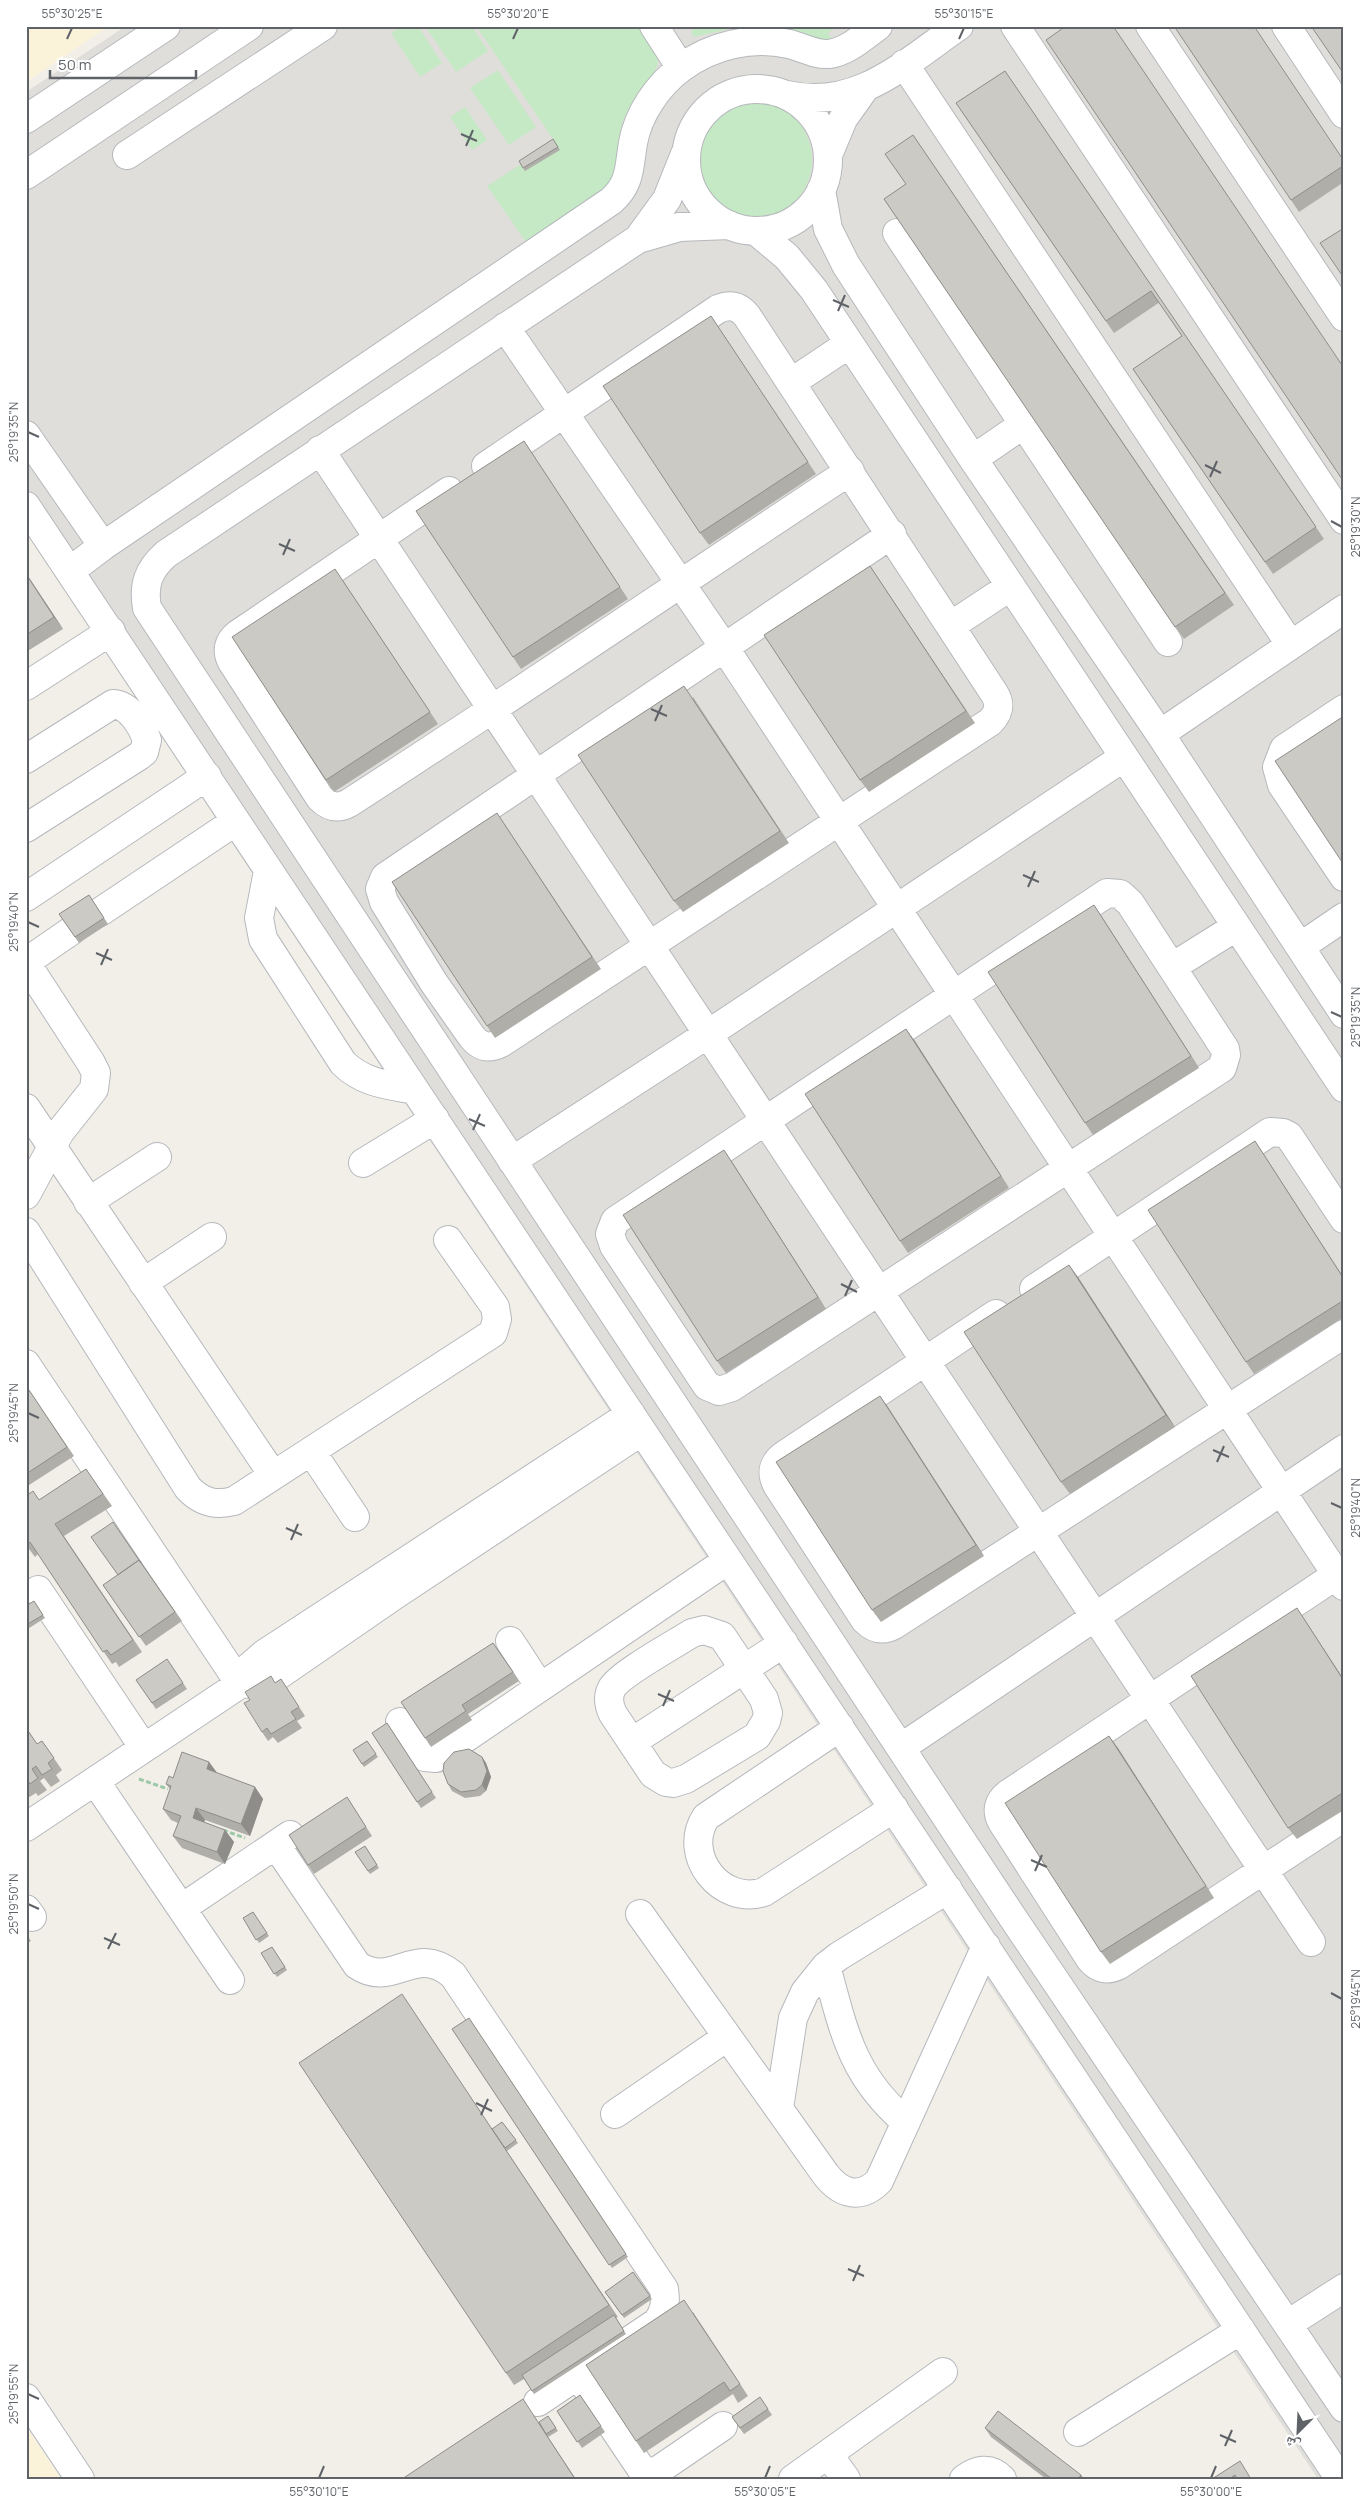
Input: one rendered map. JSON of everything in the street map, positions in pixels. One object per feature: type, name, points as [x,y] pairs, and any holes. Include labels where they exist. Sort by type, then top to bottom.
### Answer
[{"type":"street","points":[[26,119],[166,26]]},
{"type":"street","points":[[26,174],[249,26]]},
{"type":"street","points":[[127,156],[323,26]]},
{"type":"street","points":[[70,571],[103,546],[615,198],[626,185],[634,142],[641,119],[652,98],[681,68],[704,53],[724,45],[746,41],[790,44],[820,54],[838,52],[878,26]]},
{"type":"street","points":[[638,239],[667,199],[685,153],[692,128],[708,107],[731,93],[757,88],[804,99],[846,96],[865,88],[904,64],[959,26]]},
{"type":"street","points":[[1016,26],[1344,520]]},
{"type":"street","points":[[1150,26],[1344,317]]},
{"type":"street","points":[[1286,26],[1344,114]]},
{"type":"street","points":[[656,27],[681,68]]},
{"type":"street","points":[[904,64],[1290,644]]},
{"type":"street","points":[[828,155],[843,119],[865,88]]},
{"type":"street","points":[[783,94],[800,103],[814,118],[823,135],[828,155],[827,173],[821,190],[810,207],[795,220],[776,228],[756,231],[729,225],[679,228],[638,239],[166,554],[154,565],[147,578],[146,600],[154,621],[621,1326],[1014,1918],[1344,2408]]},
{"type":"street","points":[[685,153],[686,171],[691,188],[701,204],[713,216],[729,225]]},
{"type":"street","points":[[821,190],[828,229],[846,265],[973,459],[1160,734],[1344,1014]]},
{"type":"street","points":[[756,231],[802,272],[1236,927],[1334,1055],[1344,1088]]},
{"type":"street","points":[[897,233],[1168,642]]},
{"type":"street","points":[[850,471],[680,583],[493,710],[349,803],[337,807],[324,802],[320,798],[232,662],[228,650],[230,644],[238,634],[379,538],[725,306],[731,306],[743,311],[792,382],[952,625],[998,698],[998,712],[995,717],[650,945],[495,1046],[488,1047],[476,1042],[434,983],[380,896],[381,883],[390,873],[892,534]]},
{"type":"street","points":[[505,327],[724,647],[1227,1410],[1341,1577],[1150,1699],[1008,1794],[999,1803],[998,1816],[1090,1959],[1094,1964],[1107,1969],[1119,1965],[1344,1817]]},
{"type":"street","points":[[792,382],[850,344]]},
{"type":"street","points":[[973,459],[1024,424]]},
{"type":"street","points":[[26,435],[103,546]]},
{"type":"street","points":[[320,450],[1311,1942]]},
{"type":"street","points":[[26,506],[36,540],[70,571],[111,631],[268,871],[1340,2479]]},
{"type":"street","points":[[952,625],[1011,586]]},
{"type":"street","points":[[1160,734],[1344,609]]},
{"type":"street","points":[[26,686],[111,631]]},
{"type":"street","points":[[26,759],[113,704],[120,704],[128,709],[147,740],[144,752],[139,756],[26,828]]},
{"type":"street","points":[[1344,709],[1284,749],[1277,767],[1282,786],[1344,877]]},
{"type":"street","points":[[241,752],[276,730]]},
{"type":"street","points":[[512,1161],[708,1034],[1124,757]]},
{"type":"street","points":[[26,897],[207,776]]},
{"type":"street","points":[[100,912],[236,821]]},
{"type":"street","points":[[268,871],[259,918],[263,939],[343,1063],[358,1076],[367,1080],[415,1090]]},
{"type":"street","points":[[1107,893],[1120,894],[1126,898],[1225,1049],[1225,1062],[1217,1072],[732,1387],[719,1391],[713,1390],[702,1381],[611,1240],[610,1234],[615,1222],[954,995],[1107,893]]},
{"type":"street","points":[[1300,947],[1344,918]]},
{"type":"street","points":[[1172,967],[1236,927]]},
{"type":"street","points":[[26,1195],[64,1127],[94,1089],[96,1073],[26,963],[71,931]]},
{"type":"street","points":[[406,1001],[434,983]]},
{"type":"street","points":[[26,1108],[51,1148],[273,1476]]},
{"type":"street","points":[[363,1163],[434,1119]]},
{"type":"street","points":[[1341,1210],[1289,1136],[1283,1132],[1270,1132],[778,1460],[773,1472],[774,1478],[866,1620],[870,1625],[882,1629],[894,1625],[1344,1334]]},
{"type":"street","points":[[88,1202],[158,1157]]},
{"type":"street","points":[[26,1232],[193,1494],[208,1502],[225,1503],[234,1501],[492,1333],[497,1318],[495,1306],[448,1240]]},
{"type":"street","points":[[143,1283],[212,1237]]},
{"type":"street","points":[[621,1326],[653,1305]]},
{"type":"street","points":[[26,1364],[240,1684]]},
{"type":"street","points":[[26,1827],[240,1684],[260,1683],[278,1675],[389,1586],[636,1423]]},
{"type":"street","points":[[902,1747],[1344,1449]]},
{"type":"street","points":[[311,1451],[355,1517]]},
{"type":"street","points":[[786,1574],[820,1550]]},
{"type":"street","points":[[400,1722],[425,1757],[432,1760],[728,1560]]},
{"type":"street","points":[[30,1586],[144,1748]]},
{"type":"street","points":[[704,1630],[722,1636],[745,1668],[767,1706],[766,1721],[757,1736],[686,1779],[673,1783],[666,1782],[653,1774],[610,1708],[609,1695],[619,1680],[692,1633],[704,1630]]},
{"type":"street","points":[[510,1641],[540,1687]]},
{"type":"street","points":[[632,1742],[784,1643]]},
{"type":"street","points":[[840,1727],[706,1817],[698,1834],[697,1843],[702,1861],[724,1888],[743,1896],[754,1895],[764,1892],[894,1808]]},
{"type":"street","points":[[94,1781],[230,1980]]},
{"type":"street","points":[[182,1908],[314,1819]]},
{"type":"street","points":[[274,1846],[357,1965],[364,1970],[381,1973],[414,1963],[425,1962],[435,1964],[453,1975],[664,2290],[666,2301],[664,2312],[657,2322],[538,2402]]},
{"type":"street","points":[[779,2108],[793,2018],[805,1992],[826,1966],[839,1956],[948,1889]]},
{"type":"street","points":[[1014,1918],[1048,1894]]},
{"type":"street","points":[[640,1914],[826,2175],[837,2188],[852,2194],[867,2191],[879,2181],[986,1946]]},
{"type":"street","points":[[826,1966],[844,2032],[857,2064],[878,2094],[906,2122]]},
{"type":"street","points":[[615,2114],[727,2037]]},
{"type":"street","points":[[1288,2324],[1344,2288]]},
{"type":"street","points":[[1078,2432],[1241,2330]]},
{"type":"street","points":[[793,2479],[942,2372]]},
{"type":"street","points":[[578,2375],[642,2470],[654,2472],[660,2469],[724,2426]]},
{"type":"street","points":[[26,2398],[80,2479]]},
{"type":"street","points":[[828,2454],[846,2479]]},
{"type":"street","points":[[964,2479],[971,2473],[985,2470],[992,2472],[1002,2479]]},
{"type":"path","points":[[216,1827],[274,1846]]},
{"type":"shaded area","points":[[126,26],[1344,26],[1344,2479],[1318,2479],[26,532],[26,92]]},
{"type":"green space","points":[[402,26],[418,26],[442,63],[420,77],[391,33]]},
{"type":"green space","points":[[425,26],[472,26],[488,51],[456,72]]},
{"type":"green space","points":[[476,26],[638,26],[658,58],[657,68],[628,110],[622,124],[616,182],[528,245],[487,186],[555,142]]},
{"type":"green space","points":[[696,26],[838,26],[828,33],[834,42],[829,46],[761,27],[729,29],[694,37],[691,32]]},
{"type":"green space","points":[[498,70],[536,127],[509,145],[470,88]]},
{"type":"green space","points":[[753,101],[776,106],[795,118],[807,137],[812,160],[807,183],[795,202],[776,214],[753,219],[730,214],[711,202],[699,183],[694,160],[699,137],[711,118],[730,106]]},
{"type":"green space","points":[[465,107],[487,140],[472,150],[450,117]]},
{"type":"sand","points":[[26,26],[109,26],[26,82]]},
{"type":"sand","points":[[26,2427],[61,2479],[26,2479]]},
{"type":"building","points":[[1066,26],[1113,26],[1344,368],[1344,482],[1046,40]]},
{"type":"building","points":[[1174,26],[1254,26],[1344,161],[1344,167],[1291,200]]},
{"type":"building","points":[[1311,26],[1344,26],[1344,74]]},
{"type":"building","points":[[1005,71],[1316,527],[1265,562],[1133,369],[1182,336],[1151,291],[1106,321],[956,103]]},
{"type":"building","points":[[913,135],[1225,593],[1175,627],[884,199],[906,184],[885,154]]},
{"type":"building","points":[[553,139],[558,147],[523,168],[519,161]]},
{"type":"building","points":[[1344,228],[1344,278],[1320,243]]},
{"type":"building","points":[[711,316],[808,462],[700,533],[603,386]]},
{"type":"building","points":[[524,441],[620,587],[513,657],[416,511]]},
{"type":"building","points":[[870,566],[966,711],[860,780],[764,635]]},
{"type":"building","points":[[335,569],[430,712],[326,780],[232,637]]},
{"type":"building","points":[[26,574],[54,617],[26,635]]},
{"type":"building","points":[[684,686],[780,831],[674,901],[578,755]]},
{"type":"building","points":[[1344,716],[1344,861],[1342,862],[1275,761]]},
{"type":"building","points":[[497,813],[592,957],[487,1026],[392,882]]},
{"type":"building","points":[[89,895],[104,918],[75,937],[59,914]]},
{"type":"building","points":[[1094,905],[1191,1056],[1085,1123],[988,972]]},
{"type":"building","points":[[906,1029],[1001,1176],[900,1241],[805,1094]]},
{"type":"building","points":[[1255,1141],[1344,1279],[1344,1300],[1246,1362],[1148,1210]]},
{"type":"building","points":[[724,1150],[818,1297],[717,1361],[623,1215]]},
{"type":"building","points":[[1069,1265],[1166,1415],[1061,1482],[964,1332]]},
{"type":"building","points":[[29,1390],[67,1447],[26,1474],[26,1392]]},
{"type":"building","points":[[880,1396],[976,1545],[872,1610],[776,1462]]},
{"type":"building","points":[[86,1469],[103,1494],[55,1524],[133,1640],[111,1655],[107,1650],[103,1652],[30,1542],[26,1545],[26,1496],[33,1491],[39,1500]]},
{"type":"building","points":[[113,1522],[139,1560],[118,1575],[91,1537]]},
{"type":"building","points":[[139,1560],[175,1612],[139,1637],[103,1585]]},
{"type":"building","points":[[34,1601],[43,1615],[26,1625],[26,1606]]},
{"type":"building","points":[[1297,1608],[1344,1681],[1344,1792],[1288,1828],[1191,1676]]},
{"type":"building","points":[[493,1643],[513,1672],[462,1705],[466,1711],[425,1738],[401,1702]]},
{"type":"building","points":[[167,1659],[183,1683],[152,1703],[136,1680]]},
{"type":"building","points":[[271,1676],[275,1683],[281,1679],[299,1707],[291,1712],[296,1719],[271,1734],[267,1728],[262,1732],[244,1703],[250,1700],[245,1692]]},
{"type":"building","points":[[387,1723],[432,1792],[417,1802],[372,1733]]},
{"type":"building","points":[[26,1728],[37,1744],[42,1741],[54,1758],[48,1763],[52,1769],[42,1775],[36,1766],[32,1769],[38,1778],[30,1784],[26,1781]]},
{"type":"building","points":[[1109,1736],[1206,1886],[1101,1952],[1005,1803]]},
{"type":"building","points":[[367,1741],[376,1754],[362,1764],[353,1750]]},
{"type":"building","points":[[469,1749],[482,1757],[487,1771],[482,1785],[476,1790],[461,1792],[448,1784],[443,1771],[444,1763],[454,1752]]},
{"type":"building","points":[[182,1752],[209,1762],[207,1769],[255,1787],[241,1824],[196,1808],[193,1818],[225,1830],[217,1852],[173,1836],[181,1816],[163,1809],[171,1786],[166,1784],[169,1776],[173,1778]]},
{"type":"building","points":[[347,1797],[366,1827],[308,1865],[289,1835]]},
{"type":"building","points":[[365,1846],[377,1865],[368,1871],[355,1852]]},
{"type":"building","points":[[253,1912],[267,1933],[256,1940],[243,1918]]},
{"type":"building","points":[[272,1947],[285,1967],[274,1974],[261,1953]]},
{"type":"building","points":[[402,1994],[609,2305],[506,2373],[299,2063]]},
{"type":"building","points":[[469,2018],[626,2254],[609,2265],[452,2029]]},
{"type":"building","points":[[502,2122],[516,2140],[505,2148],[492,2129]]},
{"type":"building","points":[[633,2272],[650,2296],[622,2315],[605,2292]]},
{"type":"building","points":[[684,2300],[740,2384],[730,2391],[724,2382],[636,2441],[586,2365]]},
{"type":"building","points":[[614,2315],[624,2331],[532,2391],[522,2375]]},
{"type":"building","points":[[580,2395],[601,2426],[577,2442],[557,2411]]},
{"type":"building","points":[[760,2397],[768,2409],[740,2428],[732,2417]]},
{"type":"building","points":[[523,2399],[575,2479],[402,2479]]},
{"type":"building","points":[[998,2411],[1081,2475],[1078,2479],[1052,2479],[985,2428]]},
{"type":"building","points":[[548,2416],[556,2428],[546,2434],[539,2422]]},
{"type":"building","points":[[1240,2461],[1251,2479],[1237,2479],[1235,2475],[1229,2479],[1212,2479]]}]
